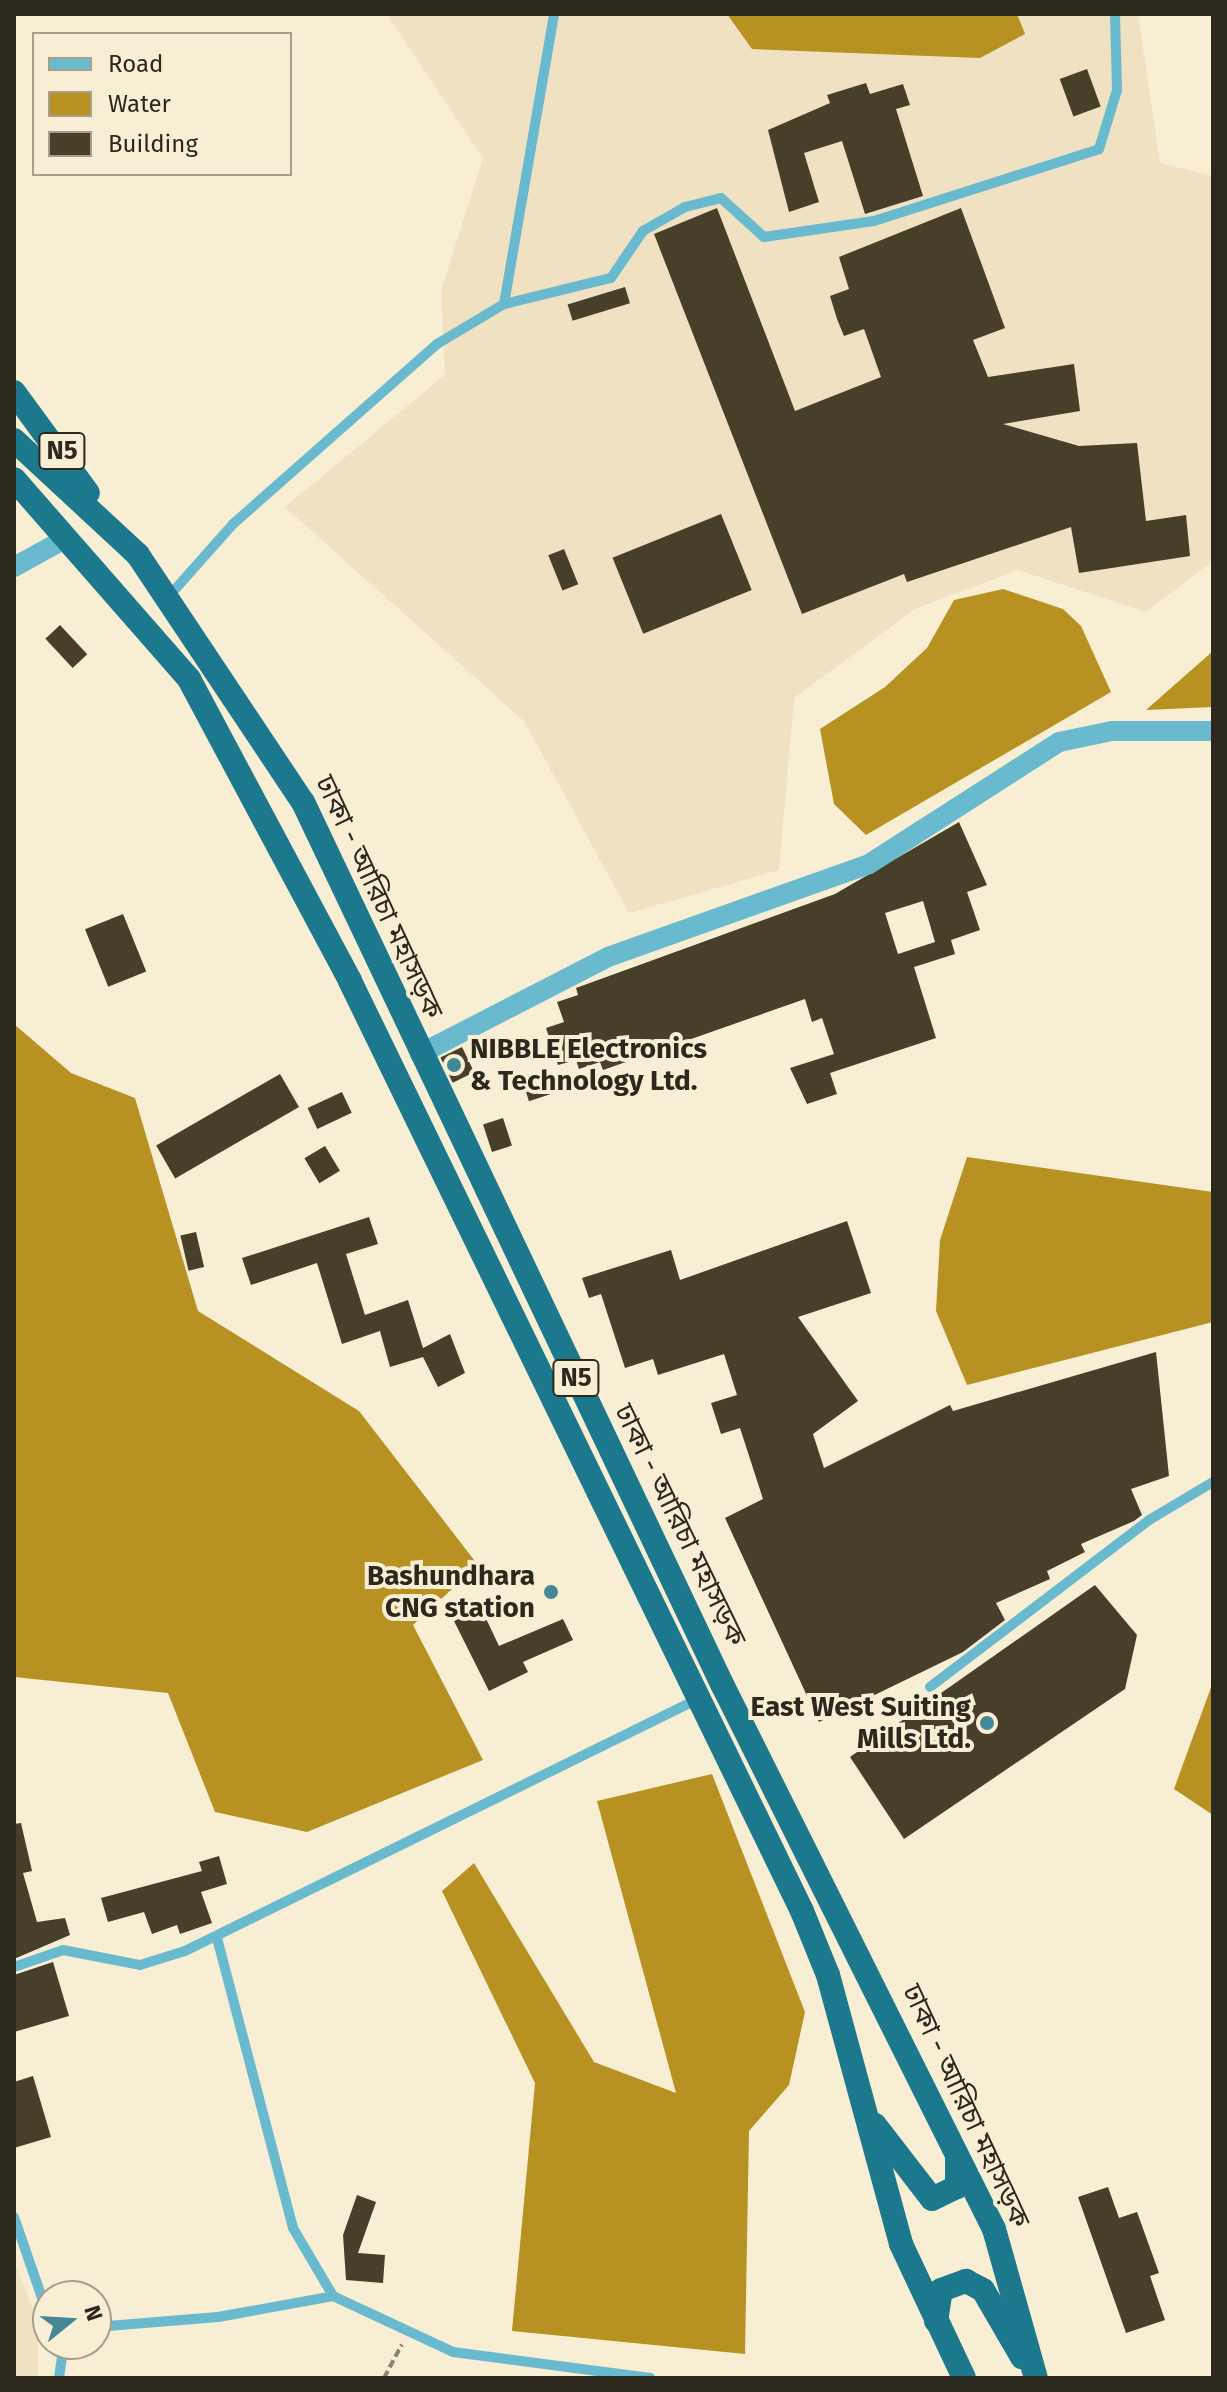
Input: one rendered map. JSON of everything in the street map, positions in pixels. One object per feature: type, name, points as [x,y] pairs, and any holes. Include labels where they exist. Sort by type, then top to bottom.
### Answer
[{"type":"highway","name":"ঢাকা - আরিচা মহাসড়ক","points":[[14,392],[102,515],[170,595],[303,802],[420,1054],[953,2145],[1010,2273],[1035,2378]]},
{"type":"highway","name":"ঢাকা - আরিচা মহাসড়ক","points":[[14,440],[102,515]]},
{"type":"highway","name":"N5","points":[[14,479],[58,532],[142,618],[231,747],[698,1699],[828,1975],[901,2244],[964,2378]]},
{"type":"highway","points":[[14,500],[58,532]]},
{"type":"highway","points":[[859,2098],[932,2199],[957,2187],[953,2145]]},
{"type":"highway","points":[[936,2323],[941,2290],[966,2281],[983,2290],[1035,2378]]},
{"type":"street","points":[[14,567],[58,532]]},
{"type":"street","points":[[420,1054],[608,957],[869,864],[1059,742],[1112,731],[1213,731]]},
{"type":"lane","points":[[504,304],[554,14]]},
{"type":"lane","points":[[170,595],[233,524],[437,344],[504,304],[611,278],[643,231],[685,207],[721,198],[764,237],[874,221],[1099,149],[1117,90],[1115,14]]},
{"type":"lane","points":[[930,1687],[1149,1520],[1213,1482]]},
{"type":"lane","points":[[14,1967],[63,1950],[115,1964],[155,1963],[217,1938],[698,1699]]},
{"type":"lane","points":[[217,1938],[293,2228],[333,2296],[453,2352],[650,2378]]},
{"type":"lane","points":[[14,2217],[36,2280]]},
{"type":"lane","points":[[112,2326],[218,2317],[333,2296]]},
{"type":"path","points":[[384,2378],[408,2331]]},
{"type":"shaded area","points":[[387,14],[1138,14],[1160,163],[1213,176],[1213,561],[1146,612],[1018,570],[915,609],[794,698],[779,870],[629,913],[524,721],[285,507],[445,375],[441,291],[483,158]]},
{"type":"shaded area","points":[[14,2262],[32,2306],[32,2360],[38,2360],[38,2378],[14,2378]]},
{"type":"water","points":[[727,14],[1017,14],[1025,34],[980,58],[752,49]]},
{"type":"water","points":[[1003,589],[1063,609],[1081,626],[1111,692],[866,835],[834,804],[820,729],[885,687],[927,648],[954,600]]},
{"type":"water","points":[[1213,651],[1213,707],[1146,710]]},
{"type":"water","points":[[14,1024],[71,1073],[135,1098],[198,1311],[359,1411],[478,1565],[413,1625],[483,1760],[307,1832],[215,1812],[168,1693],[14,1677]]},
{"type":"water","points":[[967,1157],[1213,1192],[1213,1322],[967,1385],[936,1311],[940,1240]]},
{"type":"water","points":[[1213,1682],[1213,1815],[1174,1789]]},
{"type":"water","points":[[712,1774],[805,2012],[789,2085],[749,2131],[745,2354],[512,2331],[535,2083],[442,1891],[474,1863],[594,2062],[676,2093],[597,1801]]},
{"type":"building","points":[[1087,69],[1101,107],[1073,117],[1060,79]]},
{"type":"building","points":[[866,83],[870,94],[903,84],[910,105],[896,109],[923,196],[865,214],[842,141],[804,153],[819,202],[789,212],[768,130],[830,103],[827,95]]},
{"type":"building","points":[[717,208],[795,411],[881,377],[864,329],[844,336],[837,319],[830,296],[849,289],[839,257],[961,208],[1005,328],[973,340],[988,377],[1074,364],[1080,411],[1003,424],[1079,446],[1137,443],[1146,521],[1186,515],[1190,556],[1079,573],[1071,527],[907,582],[904,574],[802,614],[654,234]]},
{"type":"building","points":[[625,287],[630,303],[573,321],[568,305]]},
{"type":"building","points":[[721,514],[752,590],[643,634],[613,558]]},
{"type":"building","points":[[564,549],[578,584],[562,591],[548,555]]},
{"type":"building","points":[[60,625],[87,654],[73,668],[45,639]]},
{"type":"building","points":[[959,822],[987,885],[967,892],[980,930],[951,940],[955,954],[914,967],[936,1038],[830,1073],[837,1094],[807,1104],[790,1068],[834,1054],[822,1018],[812,1022],[805,999],[603,1070],[600,1062],[579,1069],[576,1060],[558,1065],[546,1028],[564,1022],[557,1002],[578,995],[576,988],[835,894]],"holes":[[[923,901],[935,942],[898,954],[885,913]]]},
{"type":"building","points":[[123,914],[146,971],[108,987],[85,929]]},
{"type":"building","name":"NIBBLE Electronics & Technology Ltd.","points":[[462,1047],[474,1072],[453,1083],[440,1058]]},
{"type":"building","points":[[280,1074],[299,1107],[175,1178],[156,1146]]},
{"type":"building","points":[[545,1076],[551,1094],[529,1101],[523,1083]]},
{"type":"building","points":[[342,1092],[352,1113],[317,1129],[308,1108]]},
{"type":"building","points":[[503,1118],[512,1146],[492,1152],[483,1124]]},
{"type":"building","points":[[325,1146],[340,1171],[319,1183],[304,1158]]},
{"type":"building","points":[[369,1217],[378,1244],[346,1254],[365,1315],[408,1300],[423,1348],[450,1334],[465,1373],[438,1387],[423,1357],[390,1367],[380,1331],[342,1344],[317,1263],[251,1285],[242,1258]]},
{"type":"building","points":[[847,1221],[871,1293],[798,1317],[858,1401],[813,1434],[824,1468],[950,1405],[953,1411],[1156,1352],[1169,1476],[1131,1489],[1142,1515],[1134,1521],[1081,1544],[1085,1552],[1047,1571],[1050,1579],[996,1603],[1005,1620],[963,1652],[819,1722],[725,1518],[763,1499],[740,1428],[721,1434],[711,1403],[737,1395],[724,1354],[658,1375],[653,1359],[625,1368],[601,1294],[589,1298],[582,1278],[671,1250],[680,1280]]},
{"type":"building","points":[[196,1232],[204,1267],[189,1271],[180,1236]]},
{"type":"building","name":"East West Suiting Mills Ltd.","points":[[1095,1585],[1137,1635],[1125,1689],[904,1839],[850,1757]]},
{"type":"building","points":[[481,1608],[499,1646],[563,1619],[573,1640],[523,1662],[528,1672],[489,1691],[454,1621]]},
{"type":"building","points":[[21,1823],[32,1871],[23,1873],[37,1922],[65,1918],[70,1935],[14,1959],[14,1824]]},
{"type":"building","points":[[219,1856],[227,1884],[201,1892],[212,1923],[180,1934],[177,1925],[152,1934],[144,1912],[108,1922],[101,1898],[202,1871],[199,1862]]},
{"type":"building","points":[[53,1962],[69,2016],[14,2032],[14,1975]]},
{"type":"building","points":[[33,2076],[51,2137],[14,2148],[14,2082]]},
{"type":"building","points":[[1108,2187],[1119,2218],[1137,2212],[1159,2273],[1150,2276],[1165,2320],[1126,2333],[1078,2197]]},
{"type":"building","points":[[357,2195],[376,2202],[358,2253],[385,2255],[383,2283],[346,2280],[343,2235]]},
{"type":"place","name":"NIBBLE Electronics & Technology Ltd.","points":[[454,1065]]},
{"type":"place","name":"Bashundhara CNG station","points":[[551,1592]]},
{"type":"place","name":"East West Suiting Mills Ltd.","points":[[987,1723]]}]
